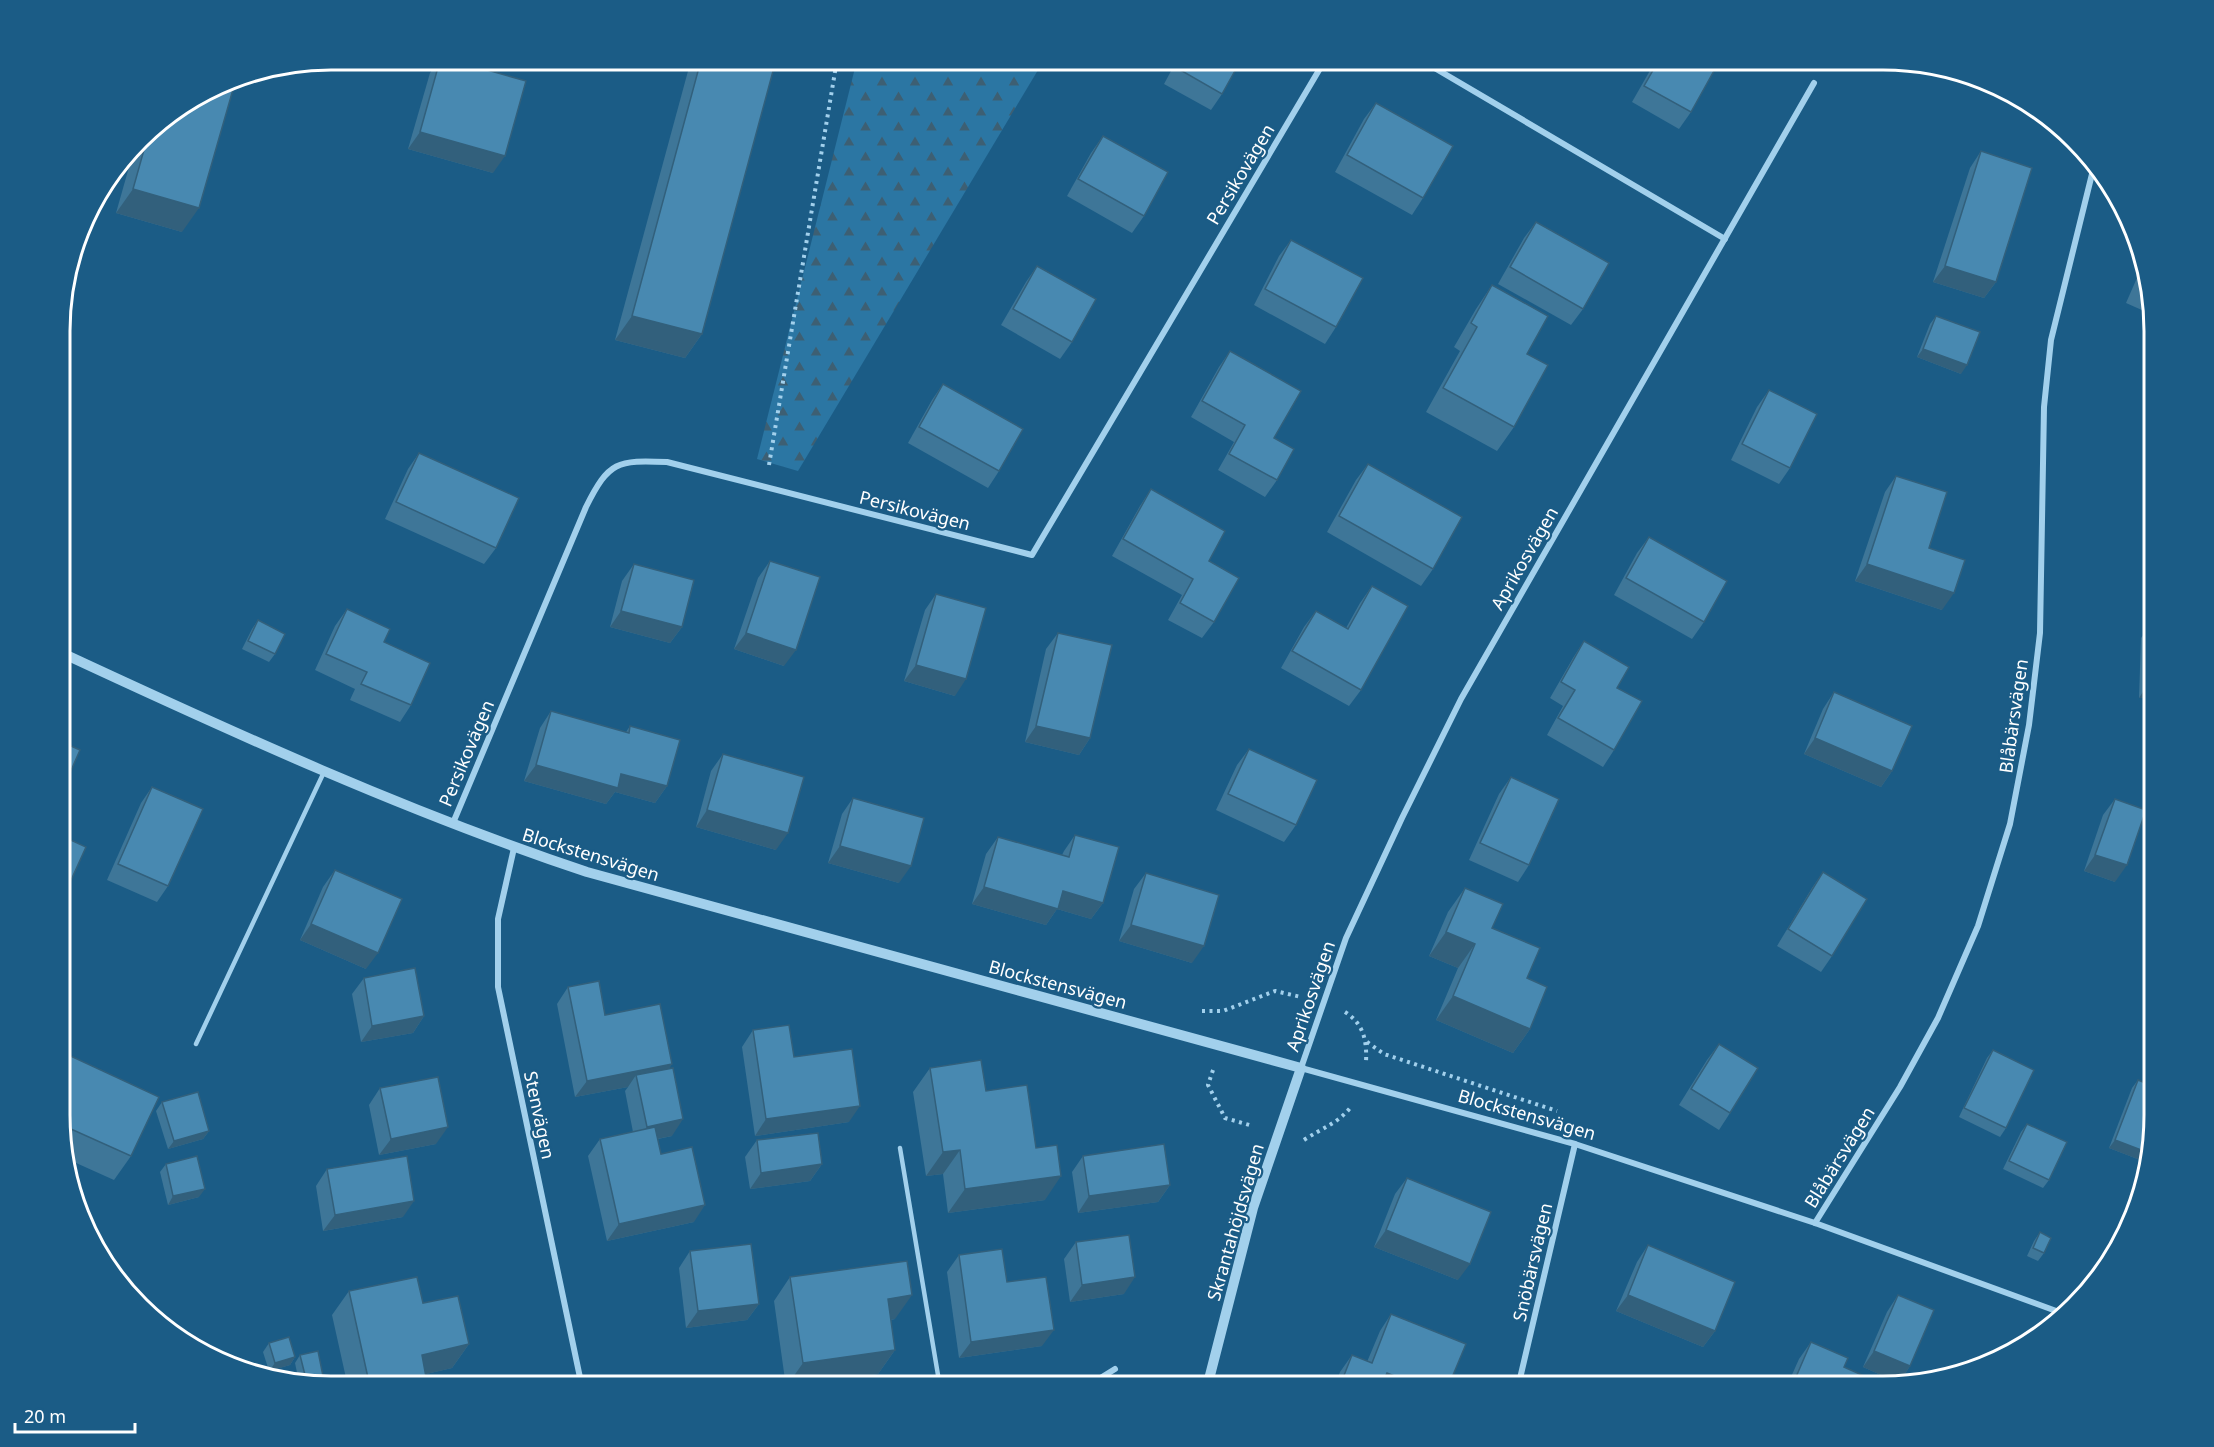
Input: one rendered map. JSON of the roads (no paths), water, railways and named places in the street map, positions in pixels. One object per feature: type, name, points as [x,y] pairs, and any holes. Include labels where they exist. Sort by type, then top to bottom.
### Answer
[{"type":"street","name":"Persikovägen","points":[[453,823],[586,507],[598,482],[616,464],[642,461],[667,462],[1032,555],[1319,70]]},
{"type":"street","points":[[1438,70],[1725,239]]},
{"type":"street","name":"Aprikosvägen","points":[[1301,1068],[1346,938],[1461,699],[1814,83]]},
{"type":"street","name":"Blåbärsvägen","points":[[1815,1223],[1900,1087],[1938,1018],[1978,926],[2010,824],[2029,725],[2040,633],[2044,407],[2051,340],[2092,176]]},
{"type":"street","name":"Blockstensvägen","points":[[70,656],[324,772],[514,848],[587,872],[1575,1144],[1815,1223],[2056,1311]]},
{"type":"street","name":"Stenvägen","points":[[514,848],[498,919],[498,987],[580,1376]]},
{"type":"street","name":"Skrantahöjdsvägen","points":[[1210,1376],[1253,1208],[1301,1068]]},
{"type":"street","name":"Snöbärsvägen","points":[[1521,1376],[1575,1144]]},
{"type":"street","points":[[1104,1376],[1115,1369]]},
{"type":"lane","points":[[196,1044],[324,772]]},
{"type":"lane","points":[[900,1148],[938,1376]]}]
